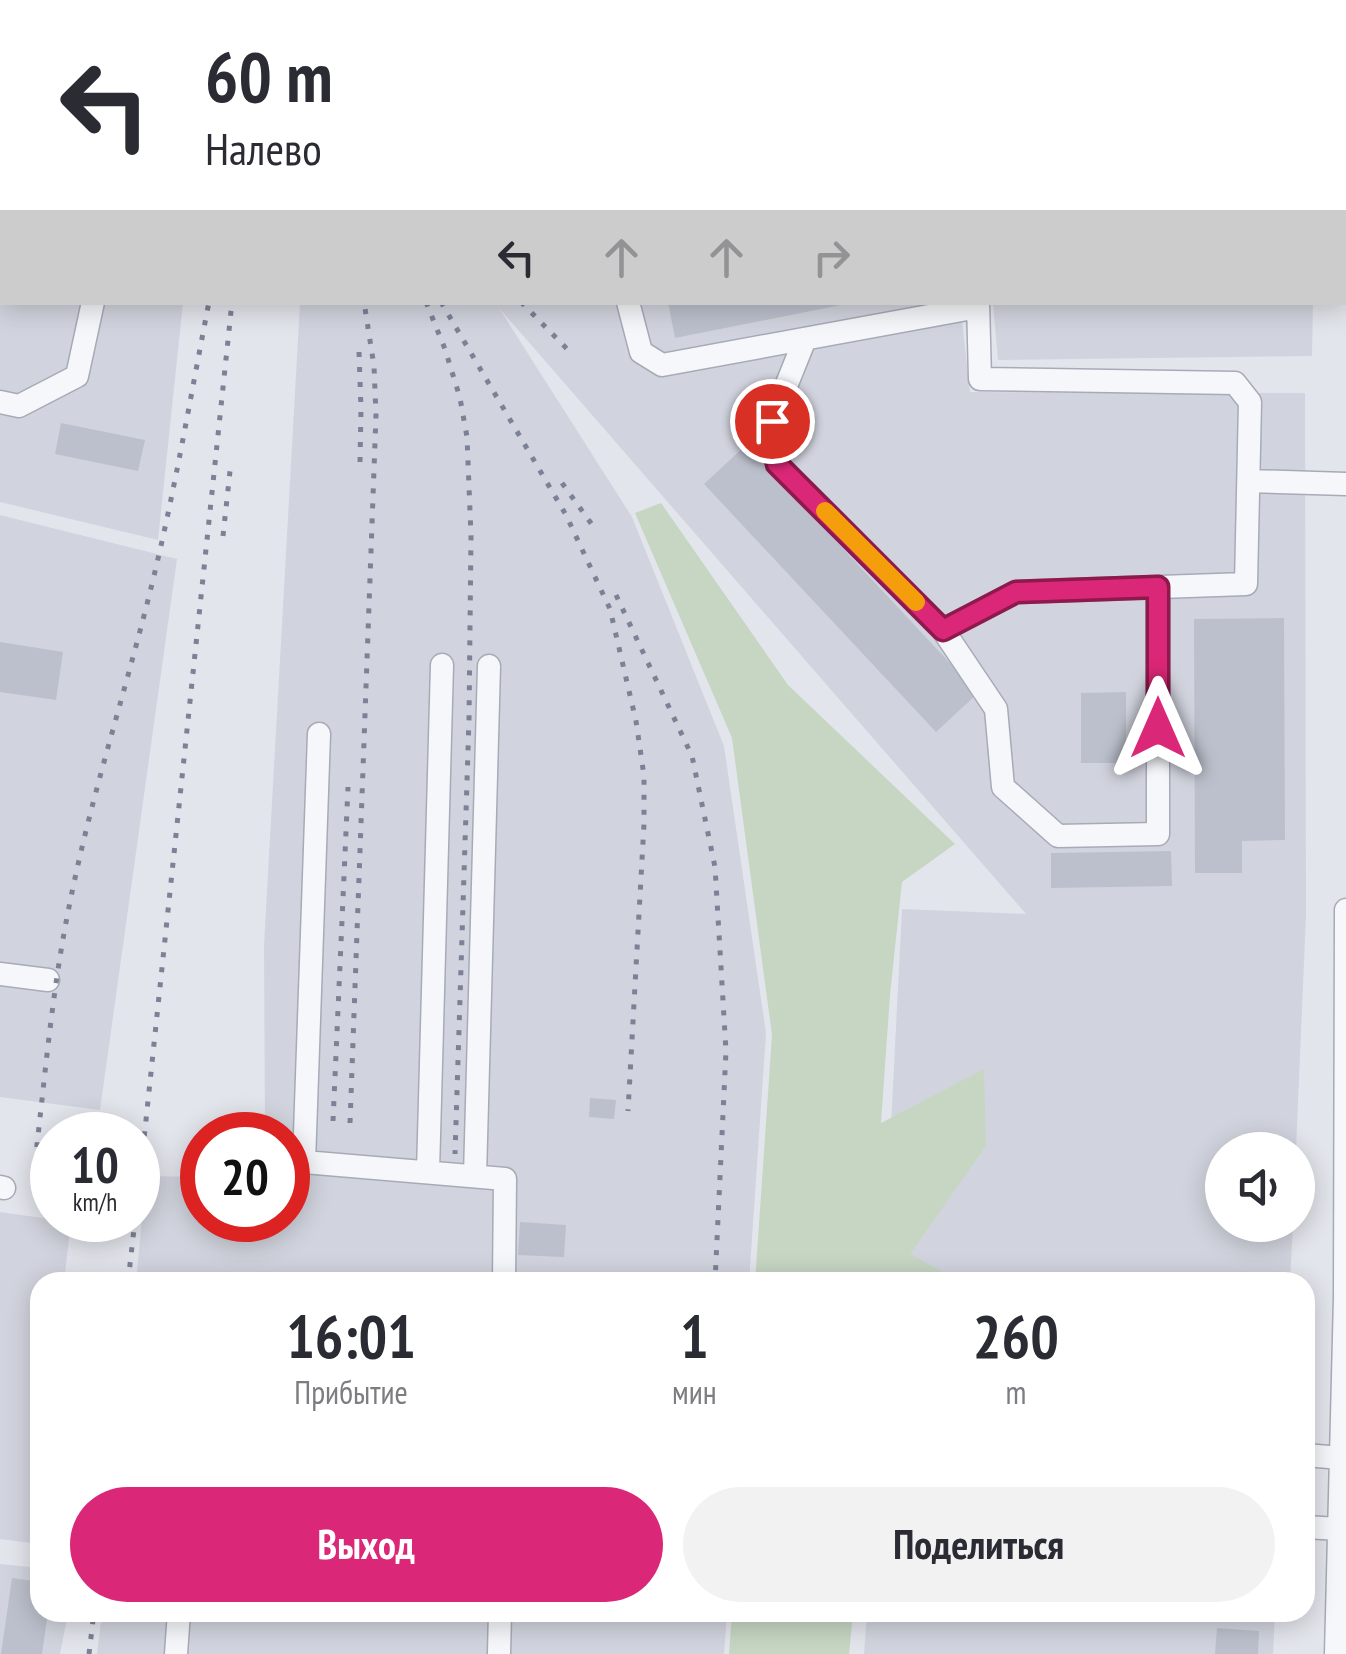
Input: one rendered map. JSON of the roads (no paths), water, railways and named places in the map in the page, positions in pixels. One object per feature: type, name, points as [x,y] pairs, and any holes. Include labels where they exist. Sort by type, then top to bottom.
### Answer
[{"type":"street","points":[[0,402],[19,406],[77,376],[93,305]]},
{"type":"street","points":[[629,305],[642,352],[662,365],[978,305],[980,379],[1235,383],[1250,402],[1246,584],[1016,592],[943,630]]},
{"type":"street","points":[[804,340],[772,421],[777,464],[943,630],[996,709],[1004,787],[1058,836],[1158,834],[1158,587]]},
{"type":"street","points":[[1250,481],[1346,484]]},
{"type":"street","points":[[428,1172],[442,664]]},
{"type":"street","points":[[475,1176],[489,666]]},
{"type":"street","points":[[318,734],[304,1162],[505,1179],[504,1272]]},
{"type":"street","points":[[1339,1644],[1346,1228],[1346,910]]},
{"type":"street","points":[[0,974],[48,980]]},
{"type":"street","points":[[1315,1456],[1341,1458]]},
{"type":"street","points":[[1315,1527],[1339,1529]]},
{"type":"street","points":[[176,1654],[178,1622]]},
{"type":"street","points":[[499,1654],[500,1622]]},
{"type":"railway","points":[[41,1112],[69,907],[159,556],[208,305]]},
{"type":"railway","points":[[147,1112],[232,305]]},
{"type":"railway","points":[[350,1123],[376,415],[374,366],[364,305]]},
{"type":"railway","points":[[427,305],[460,398],[467,437],[471,536],[455,1154]]},
{"type":"railway","points":[[443,305],[566,515],[610,609],[636,721],[644,776],[644,824],[628,1111]]},
{"type":"railway","points":[[524,305],[573,355]]},
{"type":"railway","points":[[359,352],[360,462]]},
{"type":"railway","points":[[223,536],[231,462]]},
{"type":"railway","points":[[562,483],[593,526]]},
{"type":"railway","points":[[616,595],[692,756],[715,867],[726,1051],[715,1272]]},
{"type":"railway","points":[[333,1121],[348,787]]},
{"type":"railway","points":[[129,1272],[133,1242]]},
{"type":"railway","points":[[89,1654],[93,1622]]}]
